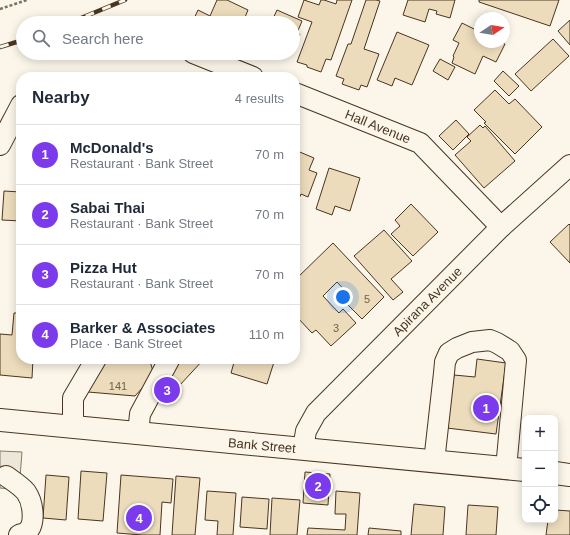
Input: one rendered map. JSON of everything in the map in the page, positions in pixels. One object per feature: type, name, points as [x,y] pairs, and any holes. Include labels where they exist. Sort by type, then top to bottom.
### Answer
[{"type":"main road","name":"Bank Street","points":[[0,420],[516,469]]},
{"type":"main road","points":[[558,473],[570,475]]},
{"type":"street","points":[[211,60],[241,72]]},
{"type":"street","name":"Hall Avenue","points":[[300,96],[420,143],[501,227]]},
{"type":"street","points":[[0,145],[16,115]]},
{"type":"street","name":"Apirana Avenue","points":[[303,449],[306,431],[316,413],[501,227],[570,165]]},
{"type":"street","points":[[434,462],[444,373],[449,353],[472,342],[490,340],[497,342],[510,351],[516,360],[516,469]]},
{"type":"street","points":[[74,427],[73,398],[93,364]]},
{"type":"street","points":[[138,434],[140,414],[167,364]]},
{"type":"street","points":[[6,476],[16,482],[27,493],[32,506],[33,516],[31,525],[26,533],[19,535]]},
{"type":"path","points":[[0,9],[27,0]]},
{"type":"shaded area","points":[[0,451],[22,452],[19,490],[0,488]]},
{"type":"building","points":[[217,0],[227,0],[248,10],[246,16],[210,16]]},
{"type":"building","points":[[304,0],[319,5],[321,0],[336,4],[337,0],[352,0],[331,60],[326,59],[321,72],[297,62],[298,60],[300,60],[300,54],[312,22],[298,16]]},
{"type":"building","points":[[366,0],[380,1],[364,49],[379,54],[367,87],[361,85],[359,90],[342,84],[344,79],[336,76],[348,44],[351,44]]},
{"type":"building","points":[[408,0],[455,0],[450,18],[436,14],[437,11],[429,9],[425,22],[403,15]]},
{"type":"building","points":[[479,0],[559,0],[550,26],[479,2]]},
{"type":"building","points":[[198,10],[210,16],[195,16]]},
{"type":"building","points":[[277,10],[291,16],[274,16]]},
{"type":"building","points":[[570,20],[570,45],[558,31]]},
{"type":"building","points":[[462,23],[474,29],[474,48],[503,48],[496,62],[483,56],[475,74],[452,63],[453,56],[459,43],[453,40]]},
{"type":"building","points":[[397,32],[429,45],[412,85],[395,78],[392,86],[377,80]]},
{"type":"building","points":[[553,39],[569,56],[531,91],[515,74]]},
{"type":"building","points":[[440,59],[455,67],[448,80],[433,71]]},
{"type":"building","points":[[503,71],[519,86],[509,96],[494,81]]},
{"type":"building","points":[[495,90],[509,104],[515,99],[542,127],[515,154],[484,123],[486,122],[474,110]]},
{"type":"building","points":[[456,120],[469,134],[453,150],[439,136]]},
{"type":"building","points":[[480,125],[483,128],[485,126],[515,161],[484,188],[455,155],[471,141],[467,137]]},
{"type":"building","points":[[300,152],[314,158],[309,170],[317,173],[308,197],[301,194],[300,196]]},
{"type":"building","points":[[329,168],[360,178],[350,211],[335,206],[332,215],[316,209]]},
{"type":"building","points":[[4,191],[16,192],[16,221],[2,220]]},
{"type":"building","points":[[411,204],[438,232],[413,256],[391,234],[400,226],[395,220]]},
{"type":"building","points":[[569,224],[570,225],[570,263],[550,242]]},
{"type":"building","points":[[384,230],[412,261],[391,279],[403,292],[393,300],[354,256]]},
{"type":"building","points":[[333,243],[384,297],[362,319],[344,301],[350,296],[337,282],[323,296],[339,313],[343,309],[356,323],[331,346],[316,330],[312,333],[300,320],[300,275]]},
{"type":"building","points":[[14,313],[16,313],[16,364],[33,364],[32,378],[0,375],[0,334],[12,335]]},
{"type":"building","points":[[477,359],[506,363],[496,434],[447,428],[454,375],[475,377]]},
{"type":"building","points":[[101,364],[151,364],[154,375],[135,396],[88,392]]},
{"type":"building","points":[[178,364],[199,364],[167,399],[157,390]]},
{"type":"building","points":[[234,364],[273,364],[267,384],[231,373]]},
{"type":"building","points":[[81,471],[107,473],[103,521],[78,519]]},
{"type":"building","points":[[305,472],[330,474],[328,505],[303,503]]},
{"type":"building","points":[[46,475],[69,477],[66,520],[43,518]]},
{"type":"building","points":[[121,475],[173,479],[171,503],[162,502],[160,535],[117,533]]},
{"type":"building","points":[[176,476],[200,478],[195,535],[172,535]]},
{"type":"building","points":[[207,491],[236,493],[233,535],[217,535],[218,521],[205,520]]},
{"type":"building","points":[[336,491],[360,493],[357,535],[307,535],[308,528],[345,530],[346,514],[335,514]]},
{"type":"building","points":[[242,497],[269,499],[267,529],[240,527]]},
{"type":"building","points":[[272,498],[300,500],[297,535],[270,535]]},
{"type":"building","points":[[414,504],[445,507],[443,535],[411,535]]},
{"type":"building","points":[[468,505],[498,507],[496,535],[466,535]]},
{"type":"building","points":[[558,510],[570,511],[570,535],[546,535],[548,523],[558,523]]},
{"type":"building","points":[[369,528],[401,531],[401,535],[368,535]]},
{"type":"railway","points":[[86,16],[125,0]]},
{"type":"railway","points":[[0,47],[16,42]]},
{"type":"place","name":"Pizza Hut","points":[[167,390]]},
{"type":"place","name":"McDonald's","points":[[486,408]]},
{"type":"place","name":"Sabai Thai","points":[[318,486]]},
{"type":"place","name":"Barker & Associates","points":[[139,518]]}]
